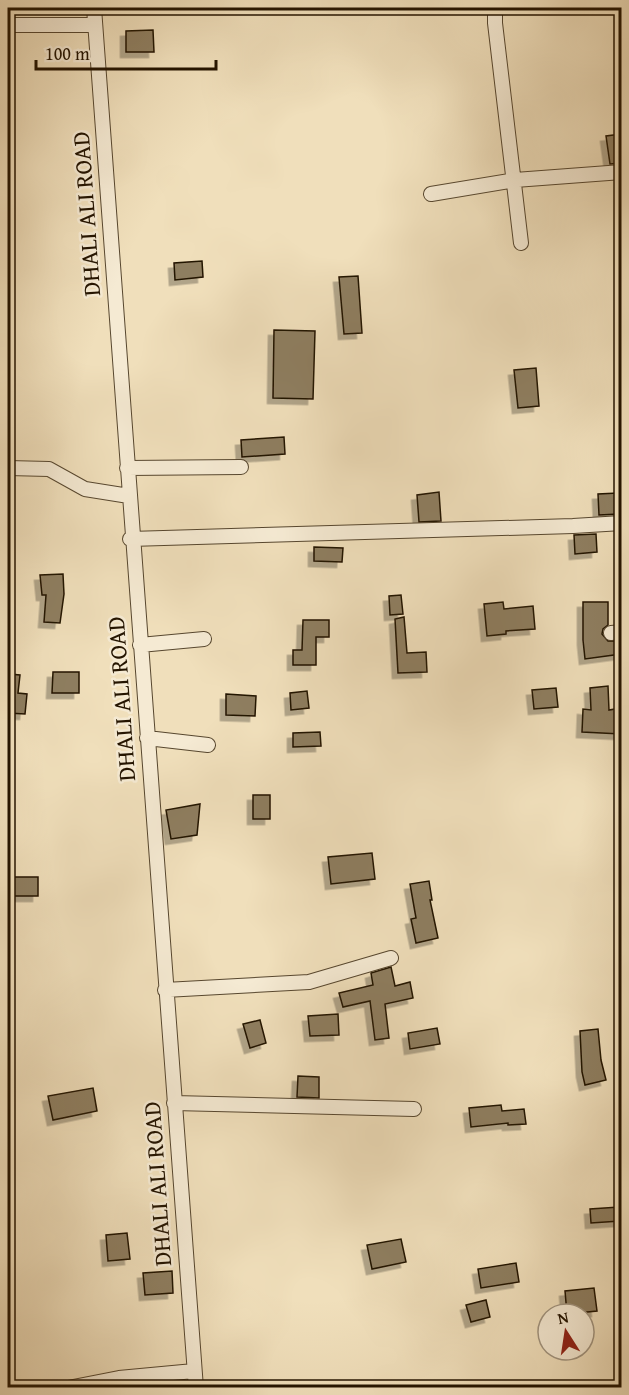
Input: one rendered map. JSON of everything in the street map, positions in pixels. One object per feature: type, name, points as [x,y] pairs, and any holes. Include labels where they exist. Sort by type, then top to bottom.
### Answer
[{"type":"street","name":"DHALI ALI ROAD","points":[[94,8],[131,539],[196,1388]]},
{"type":"street","points":[[495,8],[521,243]]},
{"type":"street","points":[[8,25],[95,25]]},
{"type":"street","points":[[431,194],[515,180],[621,172]]},
{"type":"street","points":[[127,468],[241,466]]},
{"type":"street","points":[[8,468],[49,469],[85,489],[129,496]]},
{"type":"street","points":[[131,539],[561,527],[621,523]]},
{"type":"street","points":[[140,645],[204,639]]},
{"type":"street","points":[[147,738],[208,745]]},
{"type":"street","points":[[165,990],[309,981],[391,958]]},
{"type":"street","points":[[174,1103],[414,1109]]},
{"type":"street","points":[[68,1388],[119,1378],[194,1371]]},
{"type":"building","points":[[153,30],[154,52],[126,52],[126,31]]},
{"type":"building","points":[[621,134],[621,163],[610,164],[606,136]]},
{"type":"building","points":[[202,261],[203,277],[175,280],[174,263]]},
{"type":"building","points":[[358,276],[362,333],[344,334],[339,277]]},
{"type":"building","points":[[274,330],[315,331],[313,399],[273,398]]},
{"type":"building","points":[[536,368],[539,406],[518,408],[514,370]]},
{"type":"building","points":[[284,437],[285,454],[242,457],[241,440]]},
{"type":"building","points":[[439,492],[441,521],[419,522],[417,495]]},
{"type":"building","points":[[618,493],[619,514],[599,515],[598,494]]},
{"type":"building","points":[[596,534],[597,552],[575,554],[574,535]]},
{"type":"building","points":[[314,547],[343,548],[342,562],[314,561]]},
{"type":"building","points":[[63,574],[64,594],[60,623],[44,622],[46,595],[42,595],[40,575]]},
{"type":"building","points":[[401,595],[403,614],[390,615],[389,596]]},
{"type":"building","points":[[503,602],[504,609],[533,606],[535,629],[506,631],[506,634],[487,636],[484,604]]},
{"type":"building","points":[[583,602],[608,602],[608,625],[603,629],[602,634],[608,641],[621,641],[621,654],[585,659]]},
{"type":"building","points":[[404,617],[407,653],[426,652],[427,672],[398,673],[395,619]]},
{"type":"building","points":[[303,620],[329,620],[329,637],[316,637],[316,665],[293,665],[293,650],[302,650]]},
{"type":"building","points":[[53,672],[79,672],[79,693],[52,693]]},
{"type":"building","points":[[9,674],[20,675],[18,693],[27,694],[25,714],[8,713]]},
{"type":"building","points":[[608,686],[609,710],[621,708],[621,734],[582,732],[583,709],[591,710],[590,688]]},
{"type":"building","points":[[556,688],[558,707],[534,709],[532,690]]},
{"type":"building","points":[[307,691],[309,708],[291,710],[290,693]]},
{"type":"building","points":[[226,694],[256,696],[255,716],[226,715]]},
{"type":"building","points":[[320,732],[321,746],[293,747],[293,733]]},
{"type":"building","points":[[253,795],[270,795],[270,819],[253,819]]},
{"type":"building","points":[[200,804],[197,835],[171,839],[166,810]]},
{"type":"building","points":[[372,853],[375,879],[331,884],[328,857]]},
{"type":"building","points":[[11,877],[38,877],[38,896],[12,896]]},
{"type":"building","points":[[429,881],[432,900],[430,900],[438,938],[416,943],[411,919],[416,918],[410,884]]},
{"type":"building","points":[[391,967],[395,986],[410,982],[413,998],[385,1004],[389,1038],[375,1040],[370,1001],[343,1007],[339,993],[373,985],[371,973]]},
{"type":"building","points":[[338,1014],[339,1035],[310,1036],[308,1016]]},
{"type":"building","points":[[260,1020],[266,1043],[250,1048],[243,1024]]},
{"type":"building","points":[[437,1028],[440,1044],[410,1049],[408,1033]]},
{"type":"building","points":[[598,1029],[601,1060],[606,1080],[585,1085],[580,1031]]},
{"type":"building","points":[[298,1076],[319,1077],[319,1098],[297,1097]]},
{"type":"building","points":[[93,1088],[97,1111],[53,1120],[48,1096]]},
{"type":"building","points":[[501,1105],[502,1111],[524,1109],[526,1124],[508,1125],[508,1123],[471,1127],[469,1108]]},
{"type":"building","points":[[619,1207],[620,1221],[591,1223],[590,1209]]},
{"type":"building","points":[[127,1233],[130,1259],[108,1261],[106,1235]]},
{"type":"building","points":[[401,1239],[406,1262],[372,1269],[367,1245]]},
{"type":"building","points":[[516,1263],[519,1282],[481,1288],[478,1269]]},
{"type":"building","points":[[172,1271],[173,1293],[145,1295],[143,1273]]},
{"type":"building","points":[[594,1288],[596,1302],[566,1302],[565,1291]]},
{"type":"building","points":[[486,1300],[490,1317],[471,1322],[466,1305]]}]
